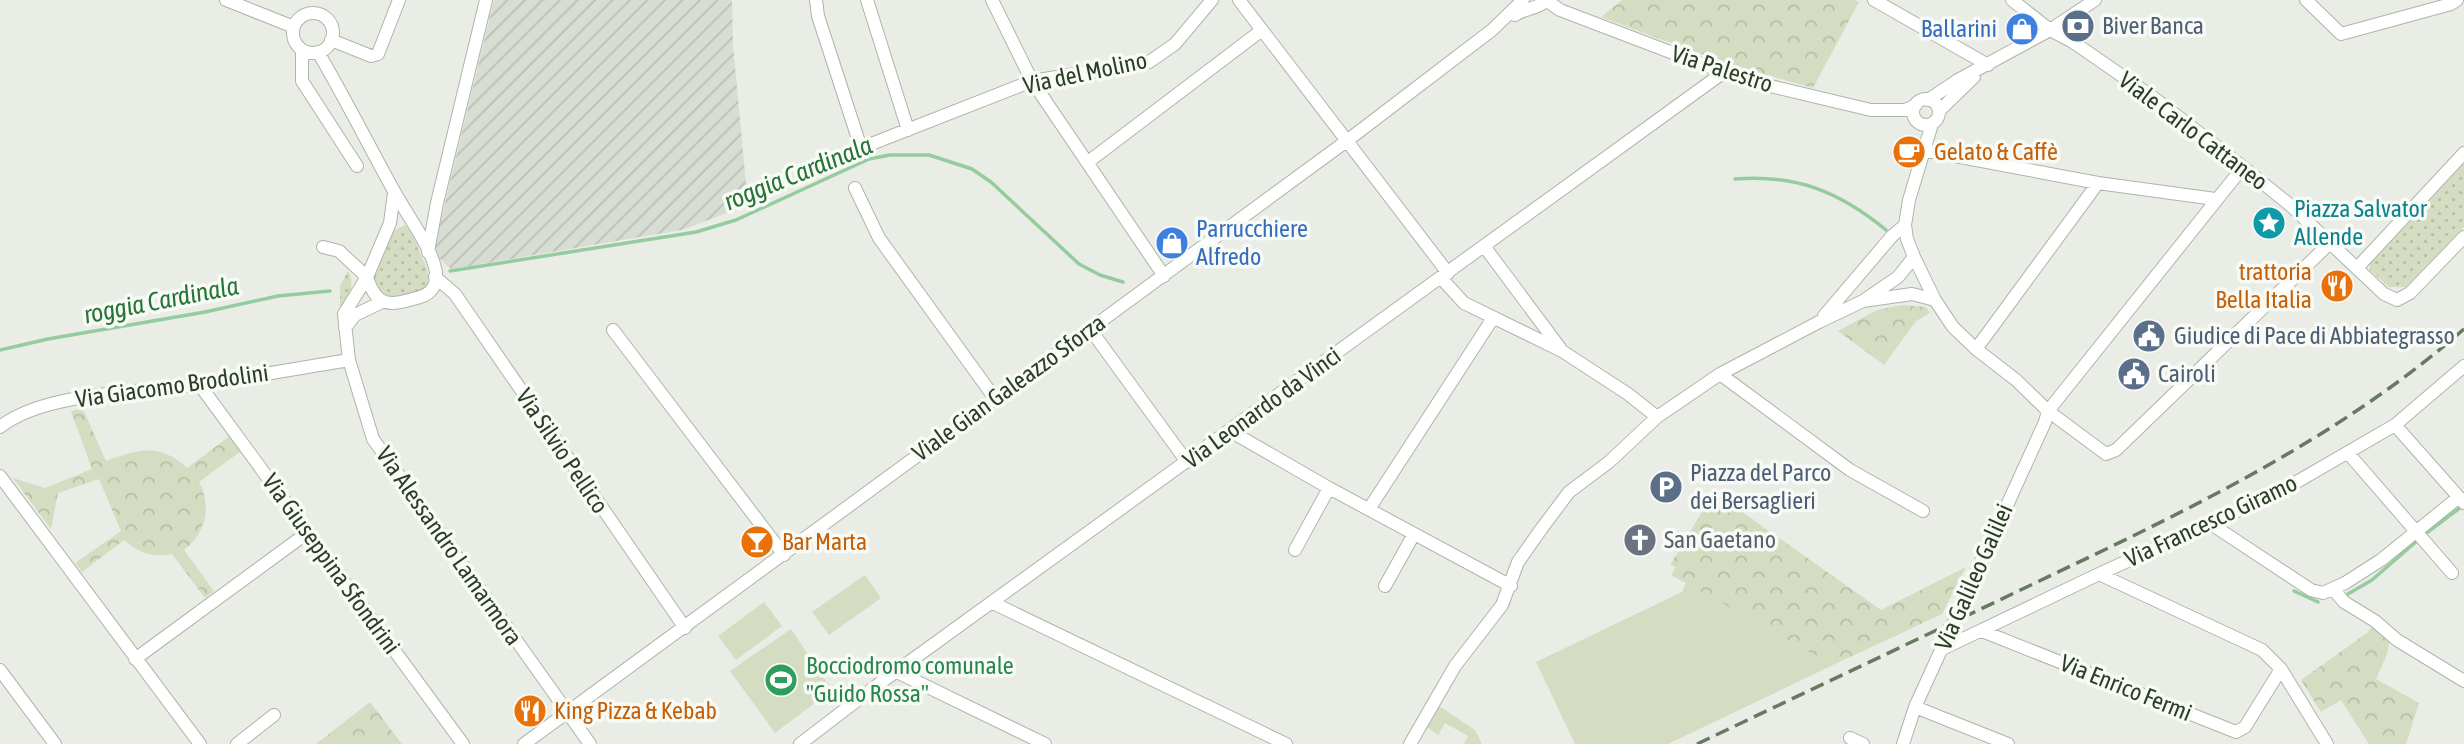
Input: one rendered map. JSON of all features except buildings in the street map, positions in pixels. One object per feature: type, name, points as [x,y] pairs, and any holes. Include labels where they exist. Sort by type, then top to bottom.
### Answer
[{"type":"street","points":[[226,0],[294,27]]},
{"type":"street","points":[[331,40],[371,56],[379,54],[399,0]]},
{"type":"street","points":[[428,252],[436,203],[486,0]]},
{"type":"street","name":"Via del Molino","points":[[816,0],[818,16],[861,148],[1032,81],[1149,62],[1175,44],[1212,0]]},
{"type":"street","points":[[867,0],[908,130]]},
{"type":"street","points":[[992,0],[1032,81],[1164,276]]},
{"type":"street","points":[[1239,0],[1348,140],[1464,303],[1562,351],[1628,394],[1657,417]]},
{"type":"street","points":[[1874,0],[1988,65]]},
{"type":"street","name":"Viale Carlo Cattaneo","points":[[2012,0],[2050,30],[2073,42],[2154,98],[2243,167],[2331,242],[2384,294],[2397,300],[2410,293],[2464,237]]},
{"type":"street","points":[[2095,0],[2050,30],[1958,80],[1921,116],[1923,150],[1909,200],[1905,225],[1907,239],[1935,300],[1954,327],[2048,411],[2106,454],[2110,454],[2331,242]]},
{"type":"street","points":[[2306,0],[2341,34],[2427,11],[2457,0]]},
{"type":"street","name":"Viale Gian Galeazzo Sforza","points":[[524,744],[1348,140],[1492,30],[1496,23],[1535,1]]},
{"type":"street","name":"Via Palestro","points":[[1535,1],[1724,72],[1855,107],[1921,116]]},
{"type":"street","points":[[314,7],[329,22],[332,33],[324,50],[310,53],[302,50],[294,40],[294,27],[301,17],[314,7]]},
{"type":"street","points":[[1088,162],[1262,30]]},
{"type":"street","points":[[302,50],[302,82],[357,166]]},
{"type":"street","points":[[318,52],[394,193],[418,230],[435,277],[435,286],[427,295],[396,304],[382,302],[355,315],[345,328]]},
{"type":"street","points":[[1921,116],[1936,104],[1939,111],[1988,65]]},
{"type":"street","name":"Via Leonardo da Vinci","points":[[800,744],[1724,72]]},
{"type":"street","points":[[1923,150],[2098,183],[2215,199]]},
{"type":"street","points":[[2357,268],[2464,153]]},
{"type":"street","name":"Via Galileo Galilei","points":[[1903,744],[1915,707],[2048,411],[2243,167]]},
{"type":"street","points":[[1976,349],[2098,183]]},
{"type":"street","points":[[855,188],[878,238],[996,400]]},
{"type":"street","points":[[367,277],[390,223],[394,193]]},
{"type":"street","points":[[390,223],[402,216],[425,216],[436,203]]},
{"type":"street","points":[[1819,322],[1892,236],[1905,225]]},
{"type":"street","points":[[1484,246],[1562,351]]},
{"type":"street","points":[[323,247],[339,251],[367,277],[371,291],[382,302]]},
{"type":"street","points":[[1410,744],[1455,666],[1502,605],[1521,558],[1569,492],[1609,462],[1657,417],[1720,374],[1863,301],[1898,277],[1914,257]]},
{"type":"street","name":"Via Alessandro Lamarmora","points":[[367,277],[344,314],[349,360],[373,439],[590,744]]},
{"type":"street","name":"Via Silvio Pellico","points":[[435,277],[455,294],[685,628]]},
{"type":"street","points":[[1863,301],[1912,294],[1935,300]]},
{"type":"street","points":[[1369,509],[1493,318]]},
{"type":"street","points":[[1090,329],[1187,462]]},
{"type":"street","points":[[613,330],[784,555]]},
{"type":"street","name":"Via Giacomo Brodolini","points":[[0,427],[13,417],[48,404],[349,360]]},
{"type":"street","name":"Via Francesco Giramo","points":[[1942,649],[2099,573],[2281,491],[2395,425],[2464,366]]},
{"type":"street","points":[[1720,374],[1850,470],[1923,511]]},
{"type":"street","name":"Via Giuseppina Sfondrini","points":[[199,384],[463,744]]},
{"type":"street","points":[[2211,524],[2311,590],[2323,593],[2333,589],[2381,559],[2461,500],[2395,425]]},
{"type":"street","points":[[1230,431],[1511,586]]},
{"type":"street","points":[[2348,453],[2452,573]]},
{"type":"street","points":[[0,476],[200,744]]},
{"type":"street","points":[[1295,550],[1329,488]]},
{"type":"street","points":[[135,659],[307,533]]},
{"type":"street","points":[[1385,586],[1414,534]]},
{"type":"street","points":[[2099,573],[2250,642],[2262,650],[2281,669],[2327,744]]},
{"type":"street","points":[[2333,589],[2344,602],[2375,621],[2398,640],[2464,681]]},
{"type":"street","points":[[993,603],[1286,744]]},
{"type":"street","name":"Via Enrico Fermi","points":[[1982,631],[2236,732],[2245,727],[2281,669]]},
{"type":"street","points":[[0,670],[55,744]]},
{"type":"street","points":[[897,672],[1045,744]]},
{"type":"street","points":[[1915,707],[2008,744]]},
{"type":"street","points":[[237,744],[274,715]]},
{"type":"street","points":[[1850,738],[1863,744]]},
{"type":"shaded area","points":[[494,0],[732,0],[733,45],[748,205],[682,230],[451,269],[437,256],[435,244]]},
{"type":"green space","points":[[1622,0],[1859,2],[1813,88],[1725,63],[1601,17]]},
{"type":"green space","points":[[2464,163],[2464,227],[2406,287],[2389,287],[2370,270],[2370,264]]},
{"type":"green space","points":[[405,225],[416,241],[428,279],[423,289],[416,294],[388,297],[375,287],[374,278],[389,238]]},
{"type":"green space","points":[[348,271],[352,282],[340,312],[340,286]]},
{"type":"green space","points":[[1902,305],[1926,307],[1930,313],[1916,321],[1884,365],[1838,331],[1877,310]]},
{"type":"green space","points":[[83,409],[106,461],[138,452],[158,451],[187,468],[230,436],[241,451],[199,482],[205,501],[205,519],[197,536],[184,550],[214,591],[205,598],[172,554],[146,553],[124,540],[82,572],[75,563],[121,531],[99,479],[58,493],[51,529],[13,478],[45,488],[92,469],[71,411]]},
{"type":"green space","points":[[1714,492],[1881,610],[1966,567],[1942,614],[1833,665],[1671,575],[1676,567],[1670,565]]},
{"type":"green space","points":[[865,575],[881,598],[829,635],[812,612]]},
{"type":"green space","points":[[1686,583],[1833,665],[1668,744],[1575,744],[1536,662],[1682,592]]},
{"type":"green space","points":[[764,602],[782,626],[736,660],[718,636]]},
{"type":"green space","points":[[2373,625],[2390,638],[2387,654],[2376,679],[2419,703],[2406,744],[2369,744],[2341,700],[2321,712],[2301,680],[2367,633]]},
{"type":"green space","name":"Bocciodromo comunale \"Guido Rossa\"","points":[[791,629],[832,690],[775,733],[730,671]]},
{"type":"green space","points":[[370,702],[402,744],[316,744]]},
{"type":"green space","points":[[1439,706],[1475,730],[1482,744],[1464,744],[1468,736],[1445,723],[1433,744],[1438,735],[1427,727]]},
{"type":"waterway","name":"roggia Cardinala","points":[[450,271],[696,232],[736,220],[869,159],[890,155],[929,155],[972,169],[991,182],[1079,264],[1100,275],[1123,282]]},
{"type":"waterway","name":"roggia Cardinala","points":[[1735,179],[1778,180],[1816,188],[1852,205],[1886,230]]},
{"type":"waterway","name":"roggia Cardinala","points":[[0,350],[278,296],[330,291]]},
{"type":"waterway","name":"roggia Cardinala","points":[[2425,534],[2461,507]]},
{"type":"waterway","name":"roggia Cardinala","points":[[2348,594],[2372,580],[2418,540]]},
{"type":"waterway","name":"roggia Cardinala","points":[[2294,591],[2318,602]]},
{"type":"railway","points":[[1697,744],[2216,494],[2269,465],[2370,402],[2464,329]]},
{"type":"place","name":"Biver Banca","points":[[2078,26]]},
{"type":"place","name":"Ballarini","points":[[2022,29]]},
{"type":"place","name":"Gelato & Caffè","points":[[1909,152]]},
{"type":"place","name":"Piazza Salvator Allende","points":[[2269,223]]},
{"type":"place","name":"Parrucchiere Alfredo","points":[[1172,243]]},
{"type":"place","name":"trattoria Bella Italia","points":[[2337,286]]},
{"type":"place","name":"Giudice di Pace di Abbiategrasso","points":[[2149,336]]},
{"type":"place","name":"Cairoli","points":[[2134,374]]},
{"type":"place","name":"Piazza del Parco dei Bersaglieri","points":[[1666,487]]},
{"type":"place","name":"San Gaetano","points":[[1640,540]]},
{"type":"place","name":"Bar Marta","points":[[757,542]]},
{"type":"place","name":"Bocciodromo comunale \"Guido Rossa\"","points":[[781,680]]},
{"type":"place","name":"King Pizza & Kebab","points":[[530,711]]}]
